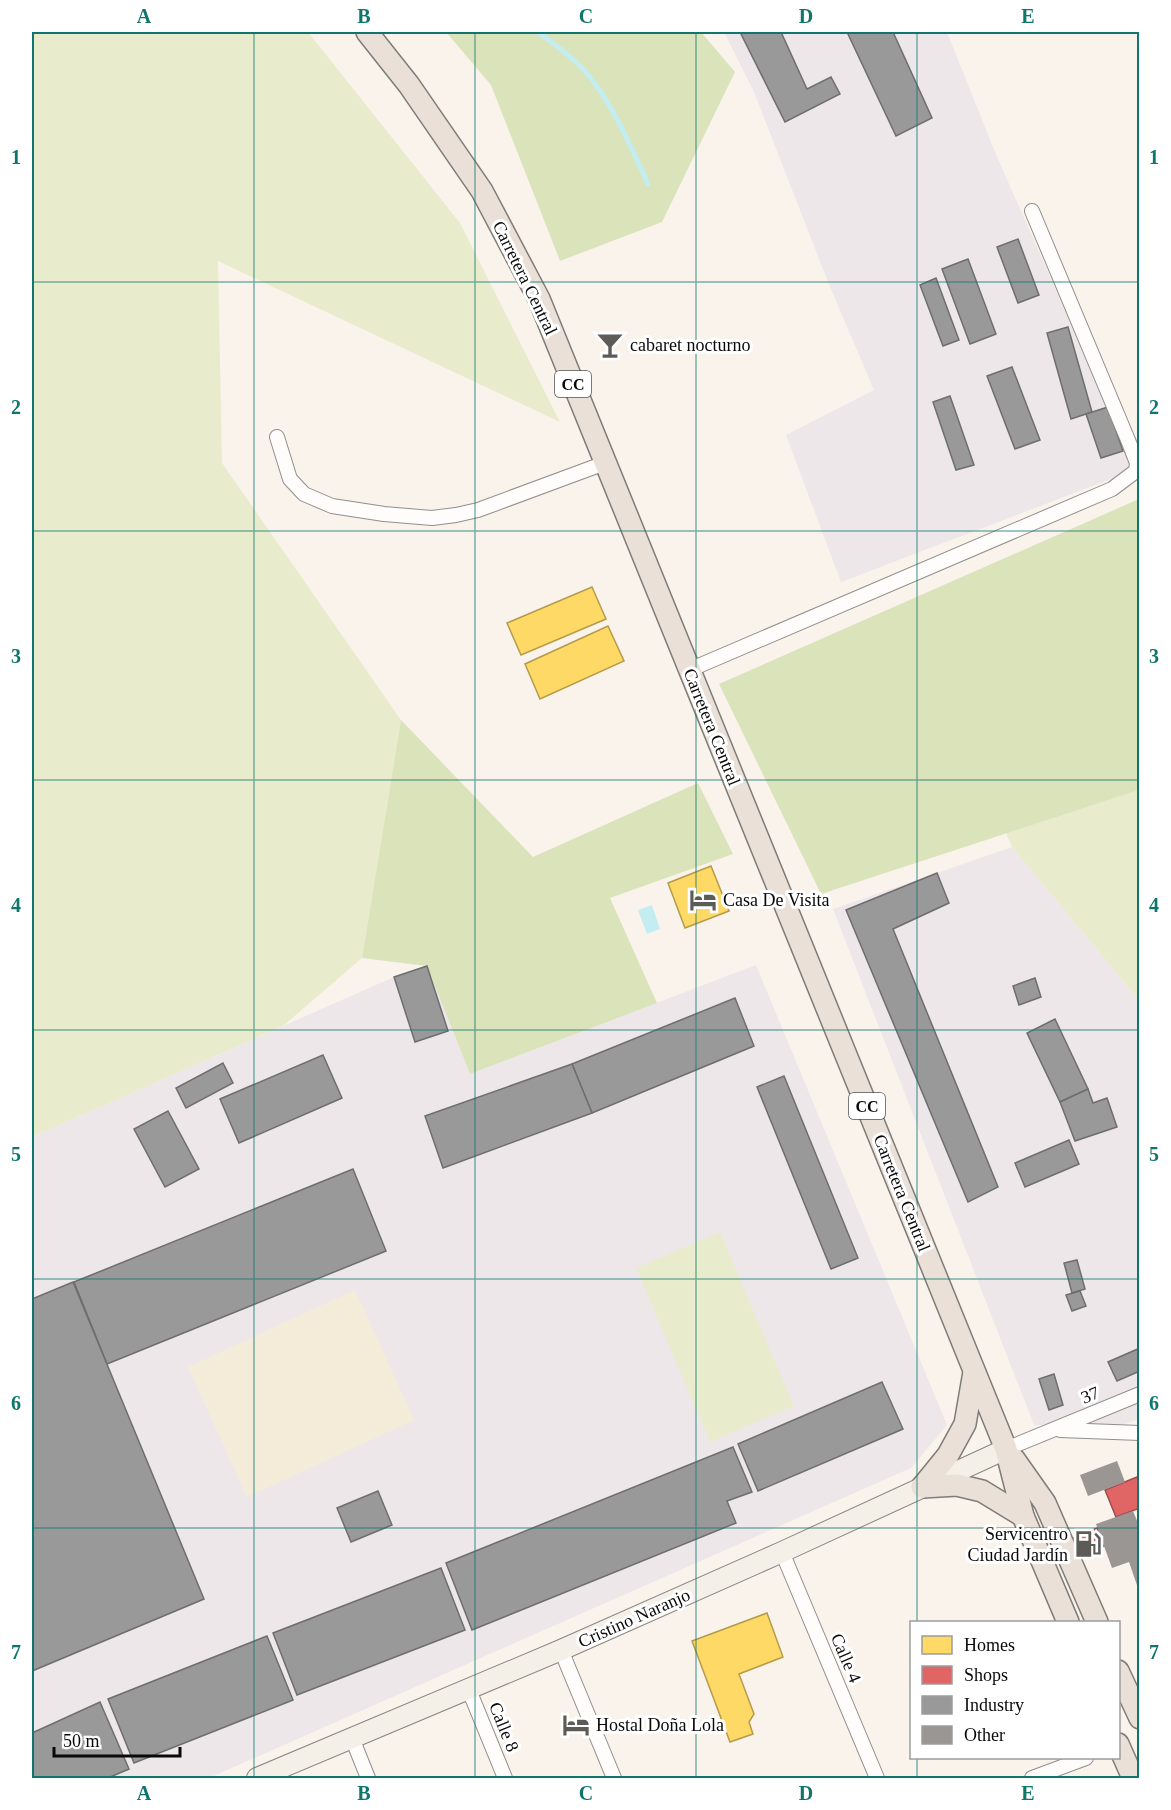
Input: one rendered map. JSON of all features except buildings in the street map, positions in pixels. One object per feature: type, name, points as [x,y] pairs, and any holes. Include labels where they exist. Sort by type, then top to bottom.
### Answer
[{"type":"main road","name":"Carretera Central","points":[[367,32],[410,85],[482,191],[539,299],[975,1371],[1006,1449],[1023,1516],[1067,1621]]},
{"type":"main road","points":[[922,1487],[948,1455],[966,1424],[975,1371]]},
{"type":"main road","name":"Carretera Central","points":[[1006,1449],[1045,1503],[1096,1621]]},
{"type":"main road","points":[[922,1487],[957,1485],[982,1491],[1023,1516]]},
{"type":"main road","points":[[1120,1677],[1124,1700],[1140,1718]]},
{"type":"main road","points":[[1120,1746],[1133,1779]]},
{"type":"street","points":[[689,670],[1112,489],[1136,471],[1137,463],[1128,440],[1032,212]]},
{"type":"street","points":[[277,436],[290,480],[304,494],[332,506],[432,518],[478,510],[605,463]]},
{"type":"street","name":"37","points":[[1006,1449],[1140,1394]]},
{"type":"street","name":"37","points":[[1055,1429],[1140,1433]]},
{"type":"street","name":"Cristino Naranjo","points":[[257,1779],[561,1650],[1006,1449]]},
{"type":"street","name":"Calle 4","points":[[782,1552],[877,1779]]},
{"type":"street","points":[[561,1650],[614,1779]]},
{"type":"street","name":"Calle 8","points":[[469,1690],[505,1779]]},
{"type":"street","points":[[352,1738],[368,1779]]},
{"type":"street","points":[[1032,1779],[1083,1759]]},
{"type":"shaded area","points":[[724,32],[947,32],[997,157],[1108,407],[1132,471],[841,582],[786,435],[874,390],[830,287],[754,92]]},
{"type":"shaded area","points":[[1012,847],[1139,1000],[1139,1419],[1125,1424],[1034,1425],[833,909]]},
{"type":"shaded area","points":[[756,965],[947,1425],[911,1468],[209,1778],[32,1778],[32,1137],[394,977],[427,966],[470,1074]]},
{"type":"shaded area","points":[[355,1290],[414,1420],[247,1497],[188,1367]]},
{"type":"green space","points":[[32,32],[308,32],[460,223],[560,422],[218,261],[222,463],[401,720],[362,958],[283,1026],[32,1137]]},
{"type":"green space","points":[[446,32],[701,32],[735,72],[662,222],[560,261],[491,85]]},
{"type":"green space","points":[[1139,499],[1139,790],[821,894],[719,684]]},
{"type":"green space","points":[[401,720],[533,857],[698,783],[733,854],[610,898],[657,1003],[470,1074],[427,966],[362,958]]},
{"type":"green space","points":[[1140,790],[1139,1000],[1012,847],[1006,833]]},
{"type":"green space","points":[[720,1232],[794,1406],[710,1442],[636,1268]]},
{"type":"water","points":[[652,905],[660,929],[647,934],[638,910]]},
{"type":"waterway","points":[[538,32],[574,61],[593,81],[630,144],[648,184]]},
{"type":"place","name":"cabaret nocturno","points":[[610,345]]},
{"type":"place","name":"Casa De Visita","points":[[703,900]]},
{"type":"place","name":"Servicentro Ciudad Jardín","points":[[1088,1544]]},
{"type":"place","name":"Hostal Doña Lola","points":[[576,1725]]}]
